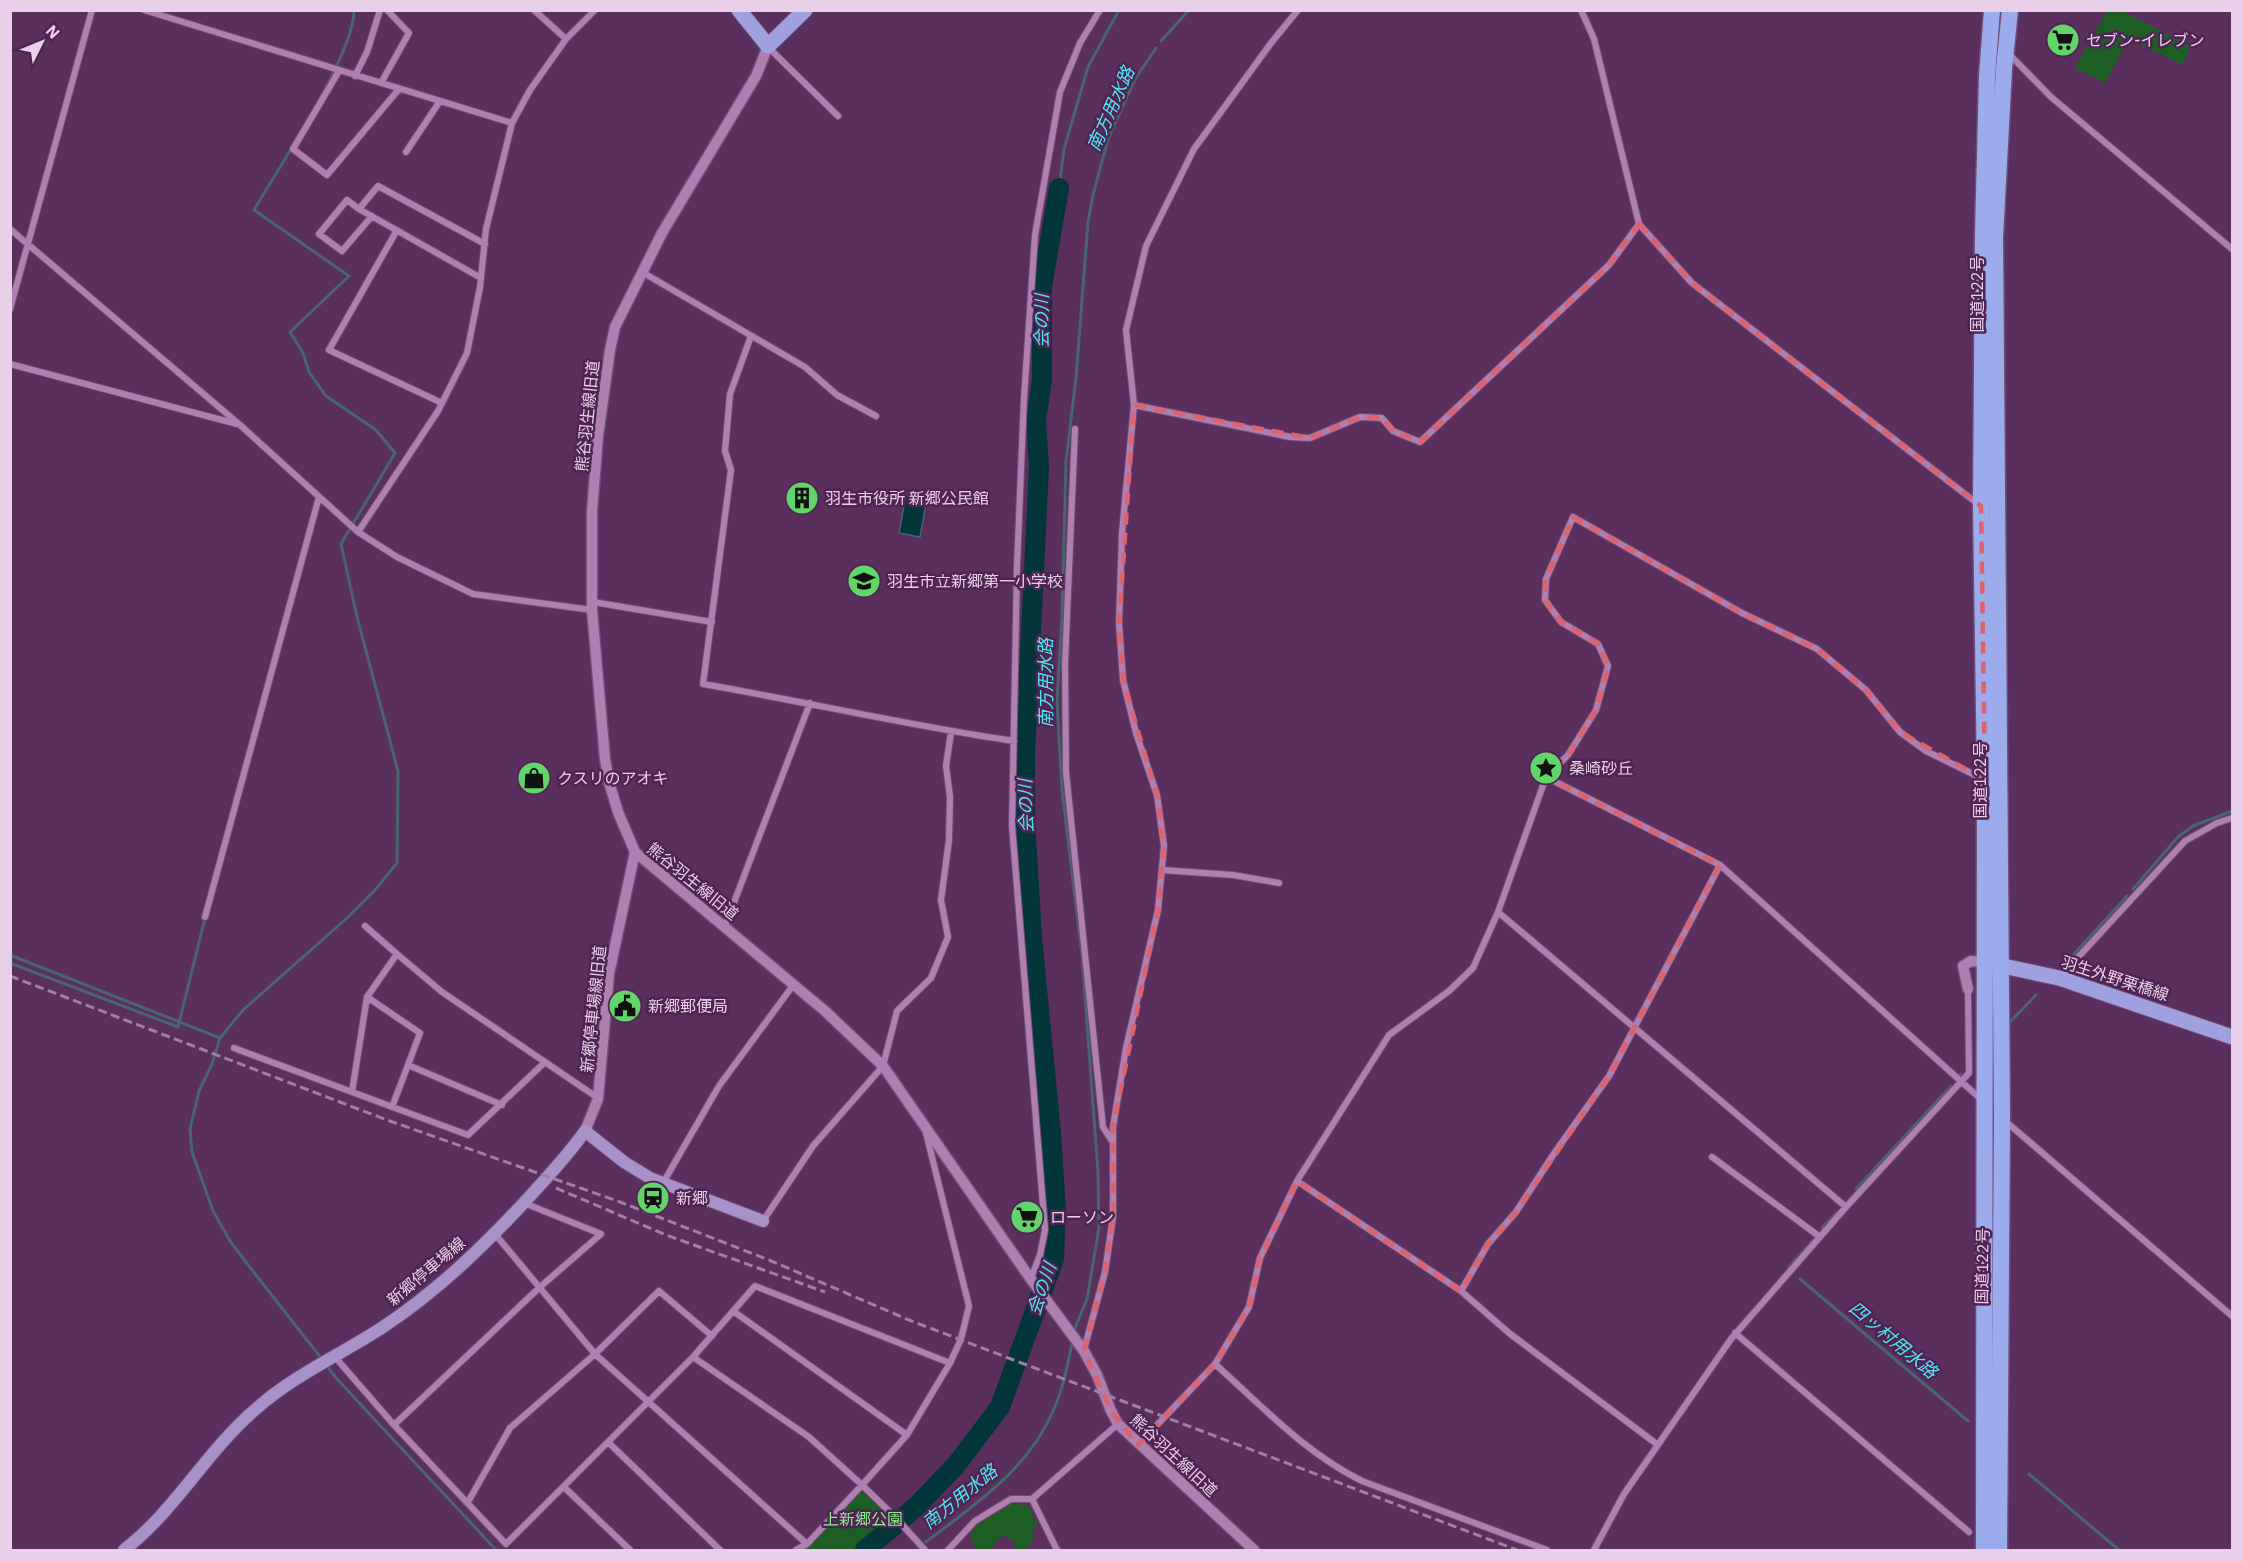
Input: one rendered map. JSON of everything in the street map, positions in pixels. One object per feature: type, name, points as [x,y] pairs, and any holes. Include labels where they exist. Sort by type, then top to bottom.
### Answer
[{"type":"highway","name":"国道122号","points":[[1984,1551],[1984,1102],[1992,963],[1995,237],[2010,10]]},
{"type":"highway","name":"国道122号","points":[[1989,15],[1983,234],[1981,506],[1985,780],[1992,963],[2002,1118],[1999,1551]]},
{"type":"main road","points":[[739,10],[768,46],[805,10]]},
{"type":"main road","points":[[1989,15],[2006,49]]},
{"type":"main road","name":"羽生外野栗橋線","points":[[1992,963],[2059,978],[2232,1037]]},
{"type":"main road","points":[[585,1131],[637,1171],[763,1221]]},
{"type":"main road","name":"新郷停車場線","points":[[124,1551],[153,1526],[252,1412],[282,1389],[408,1310],[495,1234],[563,1160],[585,1131]]},
{"type":"street","points":[[10,309],[92,10]]},
{"type":"street","points":[[144,10],[512,123]]},
{"type":"street","points":[[355,75],[367,52],[380,10]]},
{"type":"street","points":[[381,83],[409,33],[387,10]]},
{"type":"street","points":[[534,10],[566,39]]},
{"type":"street","points":[[358,532],[442,403],[467,352],[495,191],[512,123],[530,90],[566,39],[595,10]]},
{"type":"street","points":[[1030,1278],[1040,1255],[1045,1230],[1012,826],[1017,554],[1024,398],[1035,236],[1060,92],[1080,43],[1100,10]]},
{"type":"street","points":[[1084,1351],[1105,1272],[1112,1228],[1113,1127],[1126,1048],[1158,910],[1164,846],[1157,795],[1136,733],[1123,680],[1119,623],[1122,533],[1134,405],[1126,330],[1146,246],[1194,149],[1271,43],[1298,10]]},
{"type":"street","points":[[1581,10],[1594,39],[1640,224],[1692,283],[1981,506]]},
{"type":"street","points":[[768,46],[838,116]]},
{"type":"street","name":"熊谷羽生線旧道","points":[[768,46],[756,76],[662,233],[615,327],[610,350],[598,436],[592,511],[593,606],[602,725],[609,782],[618,812],[634,852],[794,984],[883,1066],[924,1128],[1084,1351],[1097,1375],[1110,1411],[1119,1424],[1138,1445],[1254,1551]]},
{"type":"street","points":[[2006,49],[2051,97],[2232,249]]},
{"type":"street","points":[[339,71],[293,149],[327,176],[399,89]]},
{"type":"street","points":[[406,152],[440,101]]},
{"type":"street","points":[[359,209],[378,186],[485,244]]},
{"type":"street","points":[[372,216],[342,251],[319,234],[347,200],[481,278]]},
{"type":"street","points":[[1134,405],[1310,438],[1360,417],[1382,418],[1393,431],[1420,442],[1609,265],[1640,224]]},
{"type":"street","points":[[10,229],[240,425],[358,532],[397,557],[473,594],[593,606],[711,622]]},
{"type":"street","points":[[397,230],[329,350],[442,403]]},
{"type":"street","points":[[642,272],[805,368],[837,395],[876,416]]},
{"type":"street","points":[[751,336],[730,394],[725,451],[731,470],[703,684],[951,732],[1014,741]]},
{"type":"street","points":[[10,364],[240,425]]},
{"type":"street","points":[[1075,429],[1065,663],[1066,772],[1103,1127],[1113,1143]]},
{"type":"street","points":[[205,917],[319,497]]},
{"type":"street","points":[[1138,1445],[1215,1364],[1249,1307],[1260,1258],[1297,1181],[1389,1035],[1449,991],[1473,968],[1498,912],[1546,777],[1568,755],[1596,710],[1608,666],[1598,644],[1561,622],[1545,600],[1546,579],[1573,517],[1742,613],[1817,649],[1866,690],[1900,732],[1926,751],[1985,780]]},
{"type":"street","points":[[725,926],[810,703]]},
{"type":"street","points":[[763,1221],[813,1146],[883,1066],[897,1011],[931,978],[948,937],[941,900],[949,840],[950,797],[946,766],[951,732]]},
{"type":"street","points":[[1546,777],[1720,865],[1960,1083],[1984,1102]]},
{"type":"street","points":[[2059,978],[2185,841],[2232,818]]},
{"type":"street","name":"新郷停車場線旧道","points":[[585,1131],[598,1099],[609,974],[634,852]]},
{"type":"street","points":[[1461,1291],[1488,1244],[1516,1212],[1609,1076],[1720,865]]},
{"type":"street","points":[[1162,870],[1233,875],[1279,883]]},
{"type":"street","points":[[1498,912],[1846,1207]]},
{"type":"street","points":[[365,926],[442,992],[598,1099]]},
{"type":"street","points":[[352,1092],[367,997],[397,954]]},
{"type":"street","points":[[1594,1551],[1624,1494],[1735,1333],[1969,1073],[1968,989],[1963,966],[1971,961],[1992,963]]},
{"type":"street","points":[[663,1183],[718,1086],[794,984]]},
{"type":"street","points":[[367,997],[420,1033],[392,1107]]},
{"type":"street","points":[[234,1047],[468,1135],[544,1063]]},
{"type":"street","points":[[408,1065],[502,1105]]},
{"type":"street","points":[[2002,1118],[2232,1316]]},
{"type":"street","points":[[796,1551],[807,1544],[907,1435],[950,1363],[961,1339],[969,1306],[924,1128]]},
{"type":"street","points":[[1712,1157],[1820,1237]]},
{"type":"street","points":[[1297,1181],[1461,1291],[1509,1333],[1658,1444]]},
{"type":"street","points":[[394,1425],[540,1287],[601,1234],[524,1203]]},
{"type":"street","points":[[495,1234],[595,1354],[807,1544]]},
{"type":"street","points":[[507,1544],[693,1357],[755,1286],[950,1363]]},
{"type":"street","points":[[468,1502],[510,1428],[595,1354],[659,1291],[712,1336]]},
{"type":"street","points":[[733,1311],[907,1435]]},
{"type":"street","points":[[1735,1333],[1969,1532]]},
{"type":"street","points":[[335,1357],[394,1425],[512,1551]]},
{"type":"street","points":[[693,1357],[809,1437],[895,1517],[925,1551]]},
{"type":"street","points":[[1215,1364],[1302,1444],[1342,1472],[1547,1551]]},
{"type":"street","points":[[948,1551],[975,1521],[1011,1499],[1032,1499],[1119,1424]]},
{"type":"street","points":[[609,1443],[720,1551]]},
{"type":"street","points":[[564,1487],[630,1551]]},
{"type":"street","points":[[1032,1499],[1057,1551]]},
{"type":"highlighted area","points":[[1639,224],[1692,283],[1981,506],[1985,780],[1900,732],[1866,690],[1817,649],[1742,613],[1573,517],[1546,579],[1545,600],[1561,622],[1598,644],[1608,666],[1596,710],[1568,755],[1546,777],[1720,865],[1609,1076],[1516,1212],[1488,1244],[1461,1291],[1297,1181],[1260,1258],[1249,1307],[1215,1364],[1138,1445],[1111,1411],[1084,1351],[1105,1272],[1113,1217],[1113,1127],[1158,910],[1164,846],[1157,795],[1123,680],[1119,623],[1134,405],[1310,438],[1360,417],[1382,418],[1393,431],[1420,442],[1609,265]]},
{"type":"green space","points":[[2107,11],[2122,11],[2190,46],[2183,65],[2129,39],[2105,83],[2075,68]]},
{"type":"green space","name":"上新郷公園","points":[[862,1489],[893,1518],[859,1550],[801,1550],[809,1546]]},
{"type":"green space","points":[[1013,1503],[1029,1506],[1038,1525],[1032,1529],[1034,1538],[1025,1550],[1014,1550],[1015,1543],[1005,1535],[990,1550],[978,1550],[972,1541],[971,1533],[978,1524]]},
{"type":"shaded area","points":[[906,494],[927,498],[920,537],[899,533]]},
{"type":"waterway","points":[[321,1358],[230,1241],[213,1211],[192,1152],[190,1129],[199,1091],[212,1064],[220,1038],[243,1010],[346,919],[375,890],[397,863],[398,771],[357,617],[341,544],[395,453],[376,430],[326,396],[309,372],[303,353],[290,332],[349,276],[254,210],[329,81],[351,29],[354,10]]},
{"type":"waterway","name":"会の川","points":[[1059,188],[1064,149],[1088,67],[1119,10]]},
{"type":"waterway","name":"南方用水路","points":[[1161,41],[1189,10]]},
{"type":"waterway","name":"南方用水路","points":[[1075,1328],[1087,1299],[1099,1228],[1098,1172],[1082,955],[1062,790],[1057,701],[1062,616],[1066,461],[1076,378],[1088,222],[1093,195],[1108,139],[1135,79],[1156,48]]},
{"type":"waterway","name":"会の川","points":[[865,1550],[917,1506],[956,1465],[1000,1407],[1054,1259],[1056,1209],[1032,937],[1025,819],[1025,756],[1039,467],[1036,421],[1042,379],[1042,287],[1059,188]]},
{"type":"waterway","name":"四ッ村用水路","points":[[2133,889],[2178,837],[2193,826],[2232,811]]},
{"type":"waterway","name":"四ッ村用水路","points":[[2073,955],[2127,896]]},
{"type":"waterway","points":[[10,963],[178,1027],[205,918]]},
{"type":"waterway","points":[[10,955],[220,1038]]},
{"type":"waterway","name":"四ッ村用水路","points":[[2011,1021],[2036,995]]},
{"type":"waterway","name":"四ッ村用水路","points":[[1856,1189],[1951,1086]]},
{"type":"waterway","name":"四ッ村用水路","points":[[1822,1228],[1837,1212]]},
{"type":"waterway","name":"四ッ村用水路","points":[[1788,1268],[1815,1238]]},
{"type":"waterway","name":"四ッ村用水路","points":[[1800,1279],[1968,1421]]},
{"type":"waterway","name":"南方用水路","points":[[926,1542],[999,1484],[1030,1451],[1056,1403],[1072,1344]]},
{"type":"waterway","points":[[325,1364],[496,1550]]},
{"type":"waterway","name":"四ッ村用水路","points":[[2029,1474],[2119,1550]]},
{"type":"railway","points":[[10,976],[387,1120],[620,1202],[769,1260],[909,1320],[1517,1550]]},
{"type":"railway","points":[[556,1188],[666,1235],[825,1292]]},
{"type":"place","name":"セブン-イレブン","points":[[2063,40]]},
{"type":"place","name":"羽生市役所 新郷公民館","points":[[802,498]]},
{"type":"place","name":"羽生市立新郷第一小学校","points":[[864,581]]},
{"type":"place","name":"桑崎砂丘","points":[[1546,768]]},
{"type":"place","name":"クスリのアオキ","points":[[534,778]]},
{"type":"place","name":"新郷郵便局","points":[[625,1006]]},
{"type":"place","name":"新郷","points":[[653,1198]]},
{"type":"place","name":"ローソン","points":[[1027,1217]]}]
